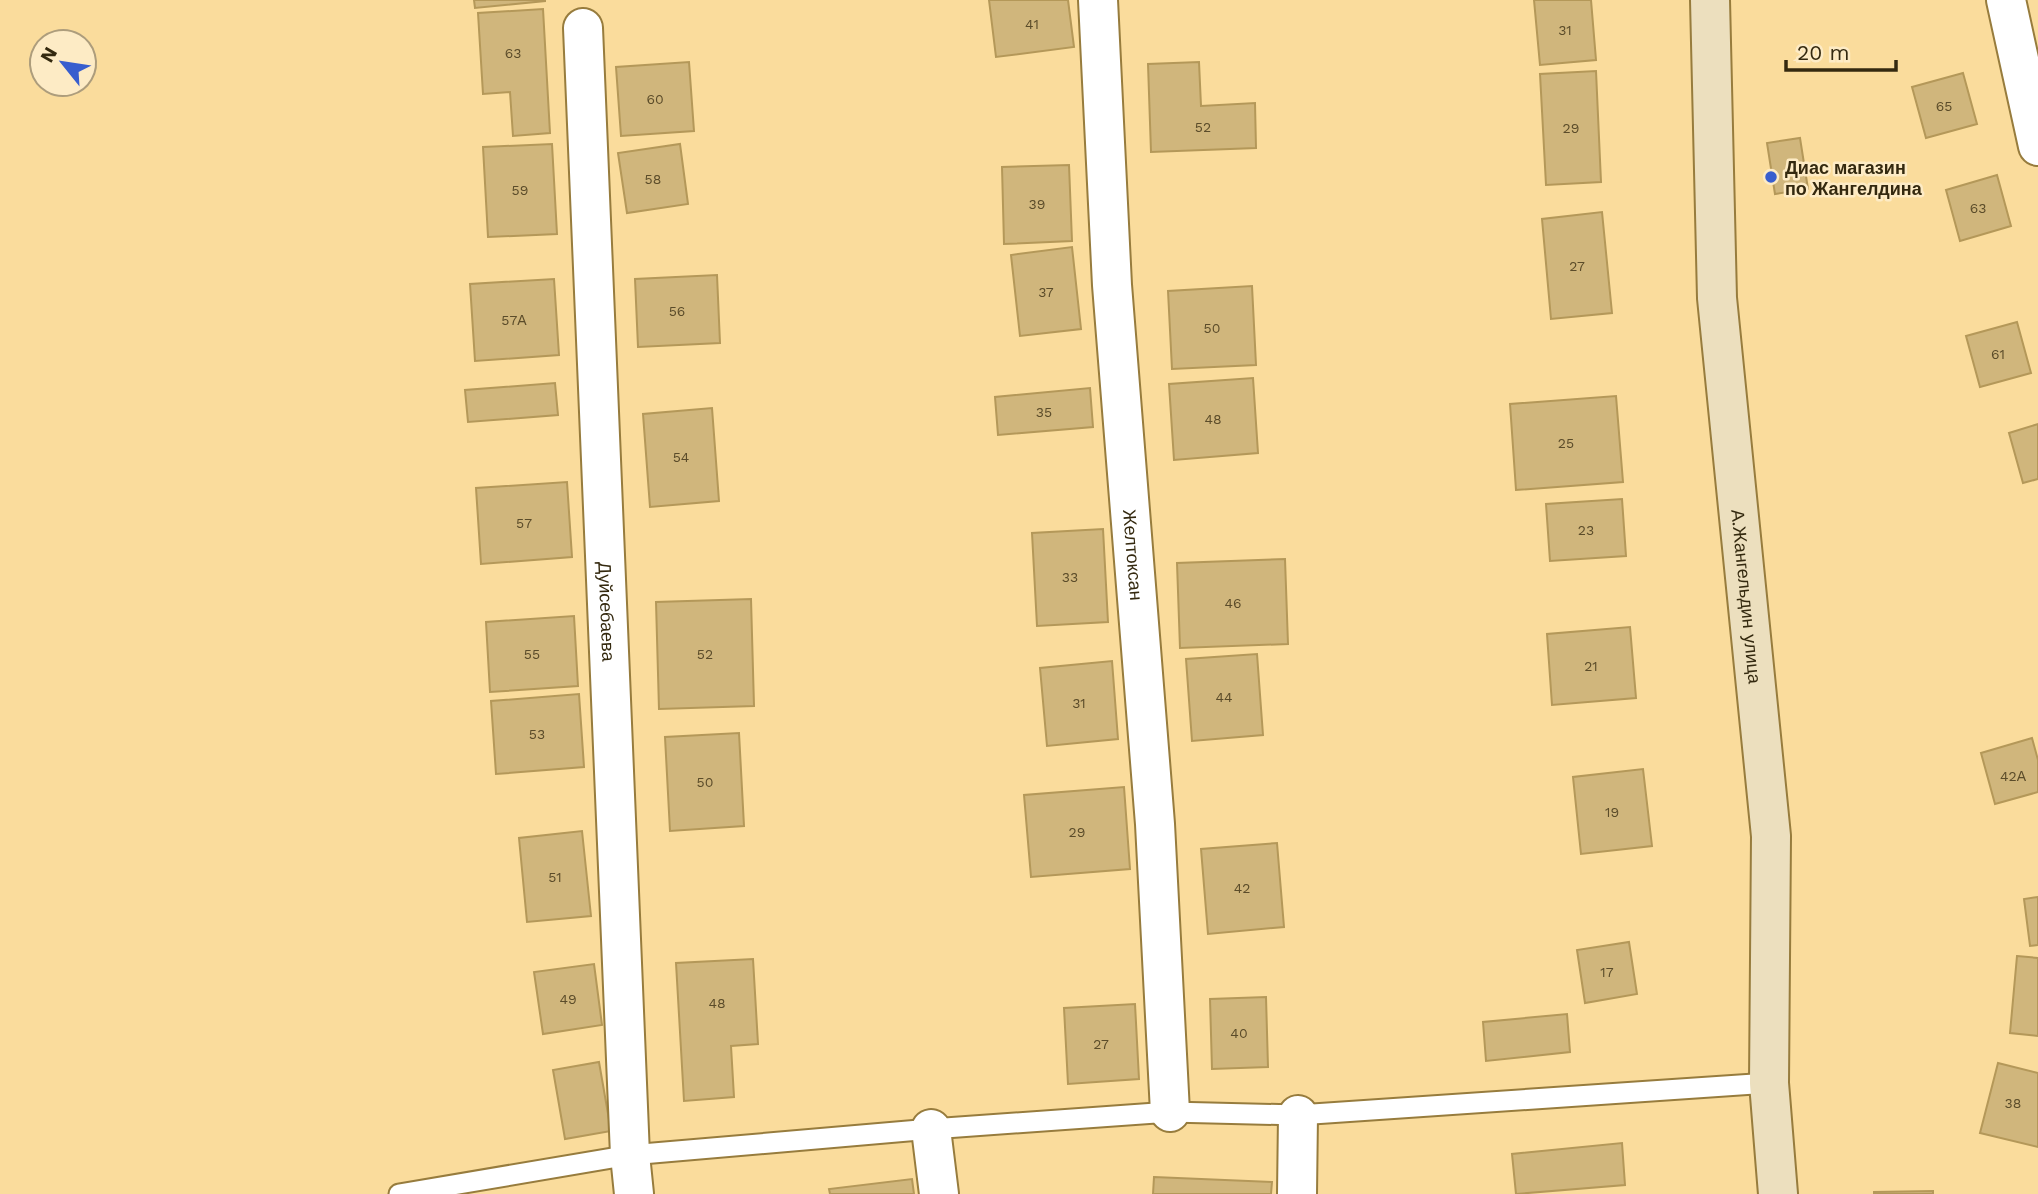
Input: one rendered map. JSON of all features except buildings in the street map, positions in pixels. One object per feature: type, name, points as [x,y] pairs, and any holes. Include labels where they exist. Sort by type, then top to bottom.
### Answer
[{"type":"street","name":"Желтоксан","points":[[1098,0],[1112,285],[1155,824],[1170,1112]]},
{"type":"street","name":"А.Жангельдин улица","points":[[1710,0],[1717,298],[1771,836],[1769,1083],[1778,1194]]},
{"type":"street","points":[[2006,0],[2038,146]]},
{"type":"street","name":"Дуйсебаева","points":[[583,28],[630,1155],[634,1194]]},
{"type":"street","points":[[1297,1194],[1298,1115]]},
{"type":"street","points":[[931,1129],[939,1194]]},
{"type":"lane","points":[[399,1194],[630,1155],[931,1129],[1170,1112],[1298,1115],[1769,1083]]},
{"type":"place","name":"Диас магазин по Жангелдина","points":[[1771,177]]}]
